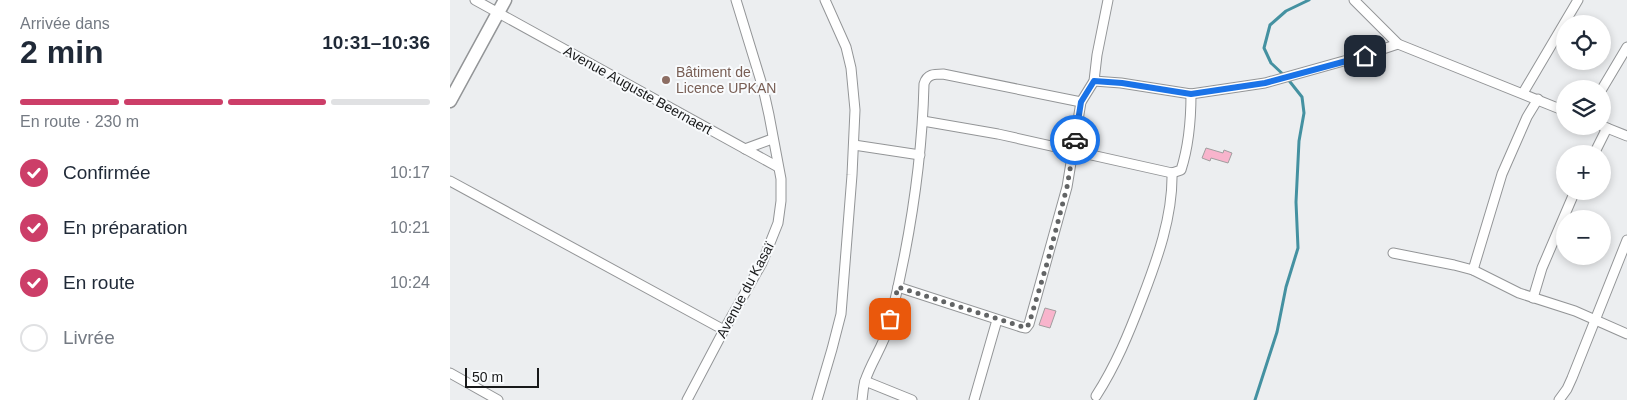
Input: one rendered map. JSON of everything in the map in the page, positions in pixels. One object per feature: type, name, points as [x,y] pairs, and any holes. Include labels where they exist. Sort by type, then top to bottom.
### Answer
[{"type":"main road","points":[[450,101],[506,0]]},
{"type":"street","name":"Avenue Auguste Beernaert","points":[[475,0],[778,167]]},
{"type":"street","name":"Avenue du Kasaï","points":[[687,400],[762,263],[778,223],[781,201],[778,167],[763,88],[736,0]]},
{"type":"street","points":[[817,400],[840,314],[854,145],[855,110],[851,68],[843,40],[825,0]]},
{"type":"street","points":[[898,287],[997,320],[1026,328],[1029,324],[1067,187],[1081,102],[1094,81],[1098,46],[1108,0]]},
{"type":"street","points":[[1354,0],[1398,44],[1556,107]]},
{"type":"street","points":[[1523,93],[1578,0]]},
{"type":"street","points":[[1094,81],[1122,83],[1191,94],[1265,83],[1365,56],[1398,44]]},
{"type":"street","points":[[1607,80],[1627,46]]},
{"type":"street","points":[[862,400],[865,381],[886,336],[898,287],[913,212],[923,121],[924,84],[929,75],[943,74],[1081,102]]},
{"type":"street","points":[[923,121],[998,134],[1172,174],[1181,170],[1184,163],[1189,136],[1191,94]]},
{"type":"street","points":[[1473,270],[1494,197],[1505,167],[1527,118],[1538,99]]},
{"type":"street","points":[[1611,130],[1627,136]]},
{"type":"street","points":[[745,149],[772,139]]},
{"type":"street","points":[[854,145],[920,155]]},
{"type":"street","points":[[1096,396],[1124,347],[1153,271],[1166,223],[1172,174]]},
{"type":"street","points":[[450,180],[724,330]]},
{"type":"street","points":[[1533,298],[1542,268],[1571,200]]},
{"type":"street","points":[[1559,400],[1567,389],[1627,240]]},
{"type":"street","points":[[1393,253],[1454,264],[1473,270],[1533,298],[1596,319],[1627,334]]},
{"type":"street","points":[[974,400],[997,320]]},
{"type":"street","points":[[450,373],[498,400]]},
{"type":"street","points":[[865,381],[912,400]]},
{"type":"building","points":[[1206,148],[1223,153],[1224,150],[1232,153],[1228,163],[1211,158],[1210,161],[1202,158]]},
{"type":"building","points":[[1045,308],[1056,311],[1050,328],[1039,325]]},
{"type":"waterway","points":[[1255,400],[1277,332],[1286,287],[1298,248],[1296,202],[1299,141],[1304,113],[1302,97],[1287,78],[1271,63],[1264,48],[1270,25],[1286,11],[1309,0]]},
{"type":"way so far","points":[[890,319],[898,287],[1026,328],[1029,324],[1048,260],[1067,187],[1075,140]]},
{"type":"place","name":"Bâtiment de Licence UPKAN","points":[[666,80]]},
{"type":"route","points":[[1075,140],[1081,102],[1094,81],[1122,83],[1191,94],[1265,83],[1365,56]]}]
